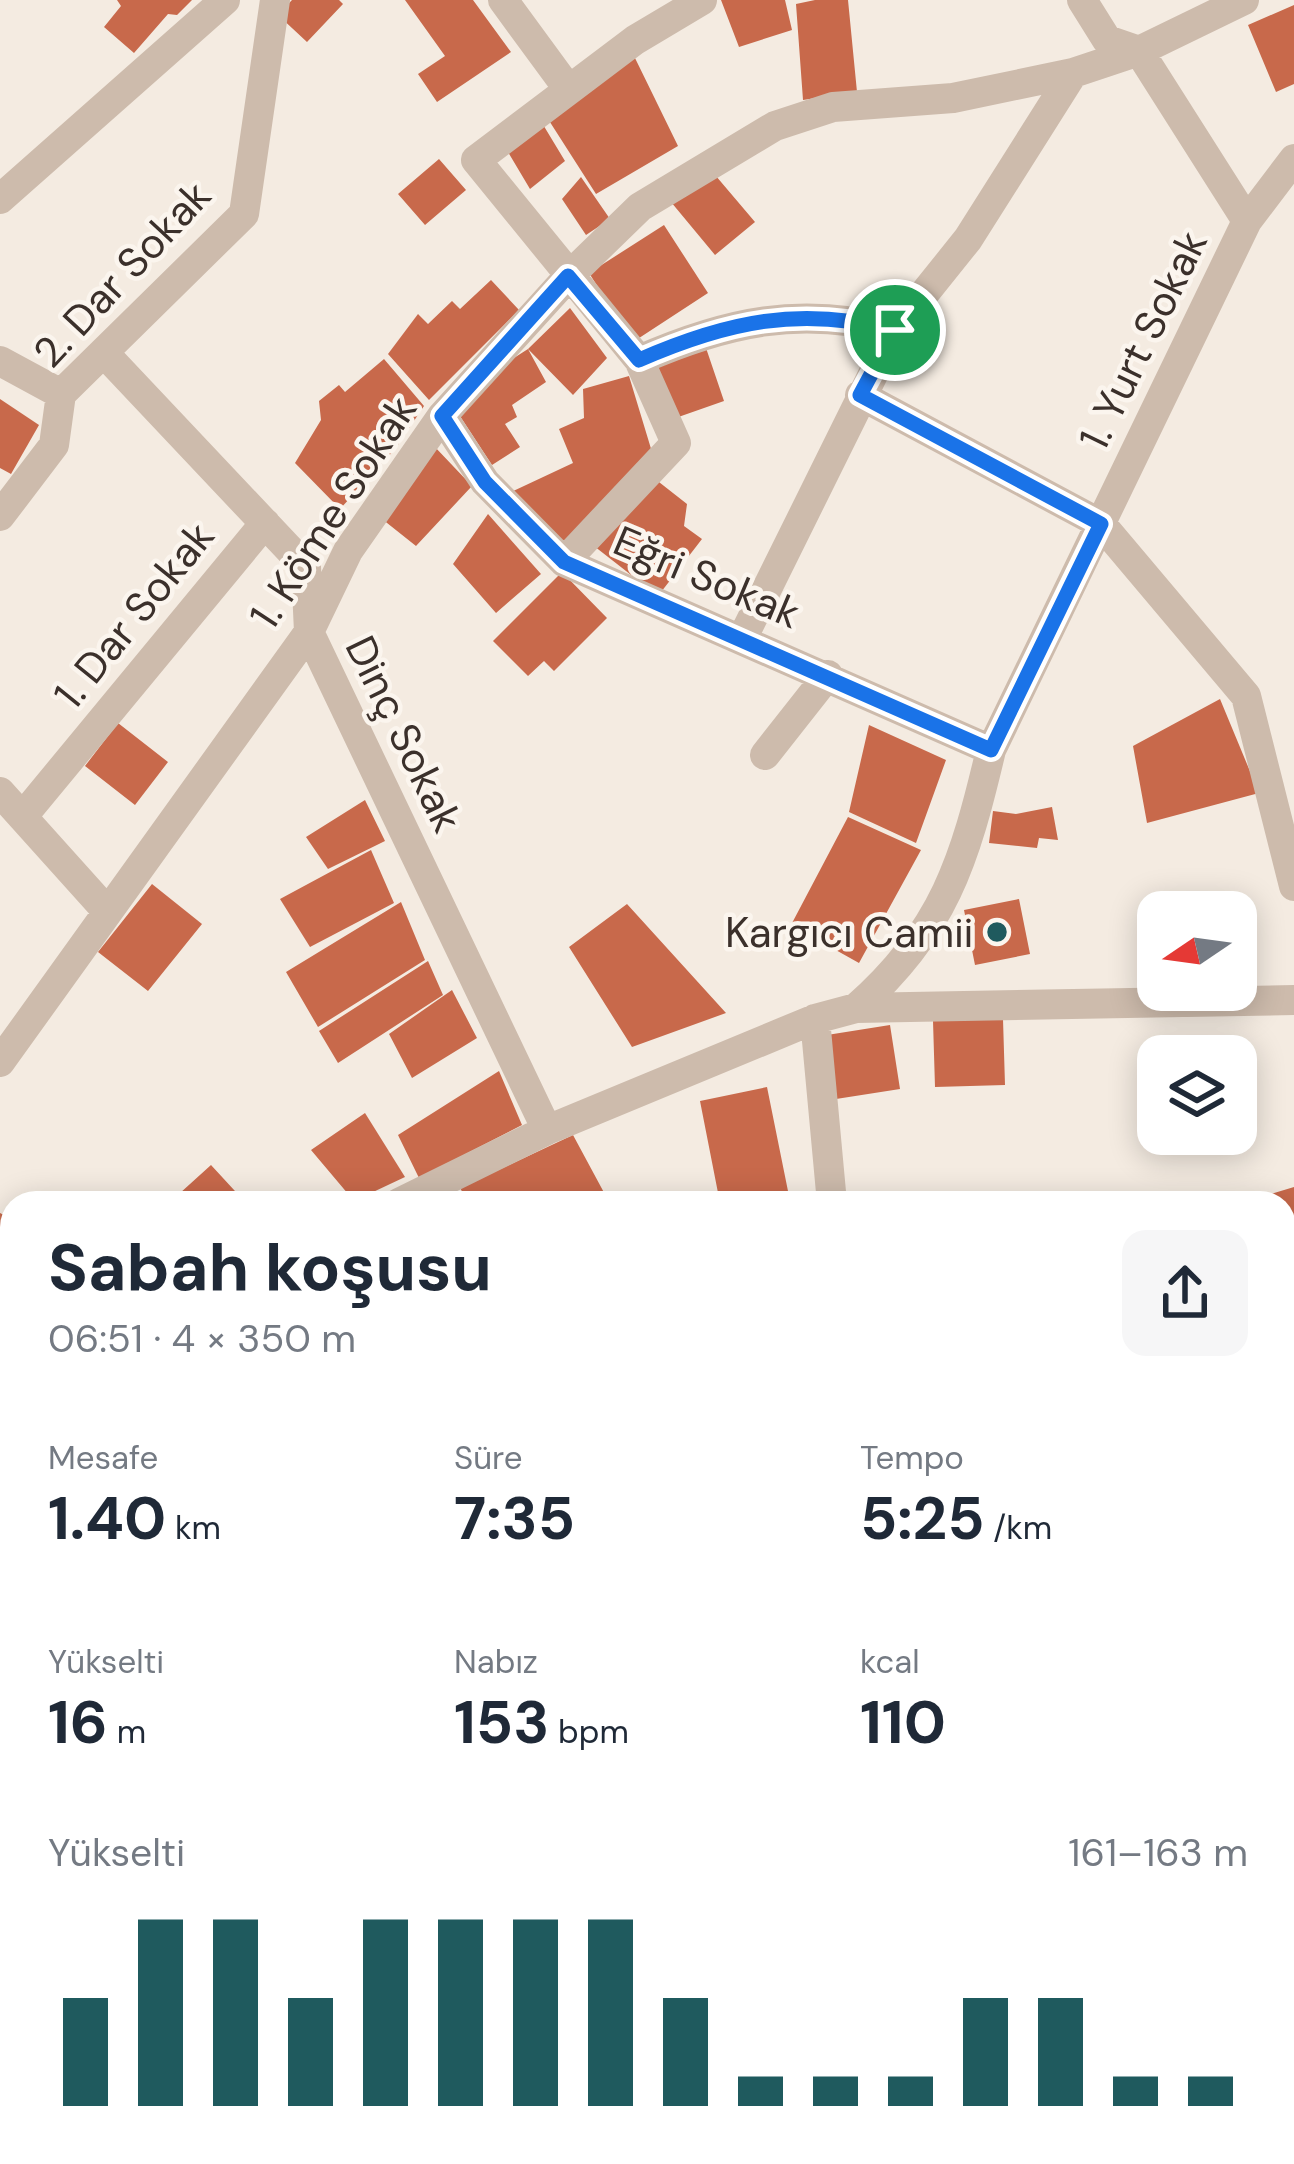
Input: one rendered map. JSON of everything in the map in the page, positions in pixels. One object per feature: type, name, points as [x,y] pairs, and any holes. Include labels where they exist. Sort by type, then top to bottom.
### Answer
[{"type":"street","points":[[0,199],[225,0]]},
{"type":"street","name":"2. Dar Sokak","points":[[0,516],[54,446],[61,394],[244,214],[275,0]]},
{"type":"street","points":[[503,0],[569,90]]},
{"type":"street","points":[[564,562],[676,443],[639,360],[476,160],[634,40],[702,0]]},
{"type":"street","points":[[1082,0],[1107,40],[1139,51],[1247,220]]},
{"type":"street","name":"1. Köme Sokak","points":[[0,1062],[309,632],[348,551],[442,416],[568,276],[640,207],[776,126],[833,107],[953,98],[1073,73],[1139,51],[1244,0]]},
{"type":"street","points":[[743,638],[895,330],[968,239],[1073,73]]},
{"type":"street","name":"1. Yurt Sokak","points":[[856,1008],[903,967],[944,900],[969,840],[991,750],[1247,220],[1293,162]]},
{"type":"street","points":[[639,360],[686,339],[787,317],[842,316],[895,330]]},
{"type":"street","name":"Dinç Sokak","points":[[105,354],[306,567],[309,632],[547,1130]]},
{"type":"street","points":[[0,361],[61,394]]},
{"type":"street","points":[[860,395],[1101,524],[1246,696],[1294,886]]},
{"type":"street","name":"Eğri Sokak","points":[[442,416],[485,482],[564,562],[991,750]]},
{"type":"street","name":"1. Dar Sokak","points":[[23,816],[265,523]]},
{"type":"street","points":[[766,755],[828,675]]},
{"type":"street","points":[[0,792],[106,910]]},
{"type":"street","points":[[447,1191],[547,1130],[815,1019],[856,1008],[1294,1000]]},
{"type":"street","points":[[815,1019],[831,1191]]},
{"type":"building","points":[[117,0],[192,0],[177,15],[168,14],[134,53],[104,27],[121,6]]},
{"type":"building","points":[[292,0],[339,0],[343,4],[307,42],[278,15]]},
{"type":"building","points":[[405,0],[473,0],[511,52],[437,102],[418,74],[445,56]]},
{"type":"building","points":[[721,0],[785,0],[792,30],[739,47]]},
{"type":"building","points":[[848,0],[857,92],[803,100],[796,4]]},
{"type":"building","points":[[1294,5],[1294,84],[1276,92],[1248,25]]},
{"type":"building","points":[[634,56],[678,146],[596,194],[548,119]]},
{"type":"building","points":[[542,123],[565,161],[530,189],[505,147]]},
{"type":"building","points":[[439,159],[466,190],[425,225],[398,194]]},
{"type":"building","points":[[710,169],[755,222],[715,255],[671,202]]},
{"type":"building","points":[[581,177],[610,219],[586,235],[562,199]]},
{"type":"building","points":[[664,225],[708,293],[633,342],[589,273]]},
{"type":"building","points":[[491,280],[519,310],[429,400],[388,354],[418,314],[428,324],[452,301],[460,309]]},
{"type":"building","points":[[570,308],[607,358],[573,395],[528,349]]},
{"type":"building","points":[[706,348],[724,401],[667,421],[649,368]]},
{"type":"building","points":[[528,349],[546,382],[512,405],[517,417],[505,424],[520,447],[492,465],[456,410],[490,373]]},
{"type":"building","points":[[384,359],[424,406],[395,449],[340,509],[295,463],[321,420],[319,401],[339,385],[345,392]]},
{"type":"building","points":[[629,376],[652,452],[562,548],[509,493],[573,463],[559,429],[584,418],[583,389]]},
{"type":"building","points":[[0,399],[39,425],[11,474],[0,468]]},
{"type":"building","points":[[434,446],[472,486],[416,546],[377,515]]},
{"type":"building","points":[[650,475],[687,504],[684,526],[702,539],[658,596],[594,546]]},
{"type":"building","points":[[488,514],[541,574],[496,613],[453,564]]},
{"type":"building","points":[[562,572],[607,618],[554,671],[544,661],[528,676],[493,641]]},
{"type":"building","points":[[1220,699],[1259,793],[1147,823],[1133,746]]},
{"type":"building","points":[[118,723],[168,762],[135,805],[85,766]]},
{"type":"building","points":[[869,725],[946,760],[916,843],[849,812]]},
{"type":"building","points":[[365,800],[385,841],[328,869],[306,837]]},
{"type":"building","points":[[1052,807],[1058,840],[1039,838],[1037,848],[989,843],[993,811],[1016,814]]},
{"type":"building","points":[[848,817],[921,850],[859,963],[791,925]]},
{"type":"building","points":[[371,850],[394,903],[310,947],[280,899]]},
{"type":"building","points":[[152,884],[202,924],[148,991],[98,952]]},
{"type":"building","name":"Kargıcı Camii","points":[[1019,899],[1030,954],[975,965],[964,910]]},
{"type":"building","points":[[401,902],[425,960],[318,1027],[286,972]]},
{"type":"building","points":[[627,904],[726,1013],[632,1047],[569,947]]},
{"type":"building","points":[[428,961],[443,995],[338,1063],[319,1031]]},
{"type":"building","points":[[452,990],[477,1038],[412,1078],[389,1034]]},
{"type":"building","points":[[1003,1019],[1005,1085],[935,1087],[933,1021]]},
{"type":"building","points":[[890,1025],[900,1089],[836,1099],[827,1035]]},
{"type":"building","points":[[499,1071],[522,1125],[419,1178],[398,1135]]},
{"type":"building","points":[[767,1087],[788,1191],[718,1191],[700,1101]]},
{"type":"building","points":[[365,1113],[405,1177],[375,1191],[346,1191],[311,1150]]},
{"type":"building","points":[[573,1135],[603,1191],[462,1191]]},
{"type":"building","points":[[211,1165],[235,1191],[182,1191]]},
{"type":"place","name":"Kargıcı Camii","points":[[997,932]]},
{"type":"route","points":[[568,276],[639,360],[686,339],[787,317],[842,316],[895,330],[860,395],[1101,524],[991,750],[564,562],[485,482],[442,416],[568,276]]}]
